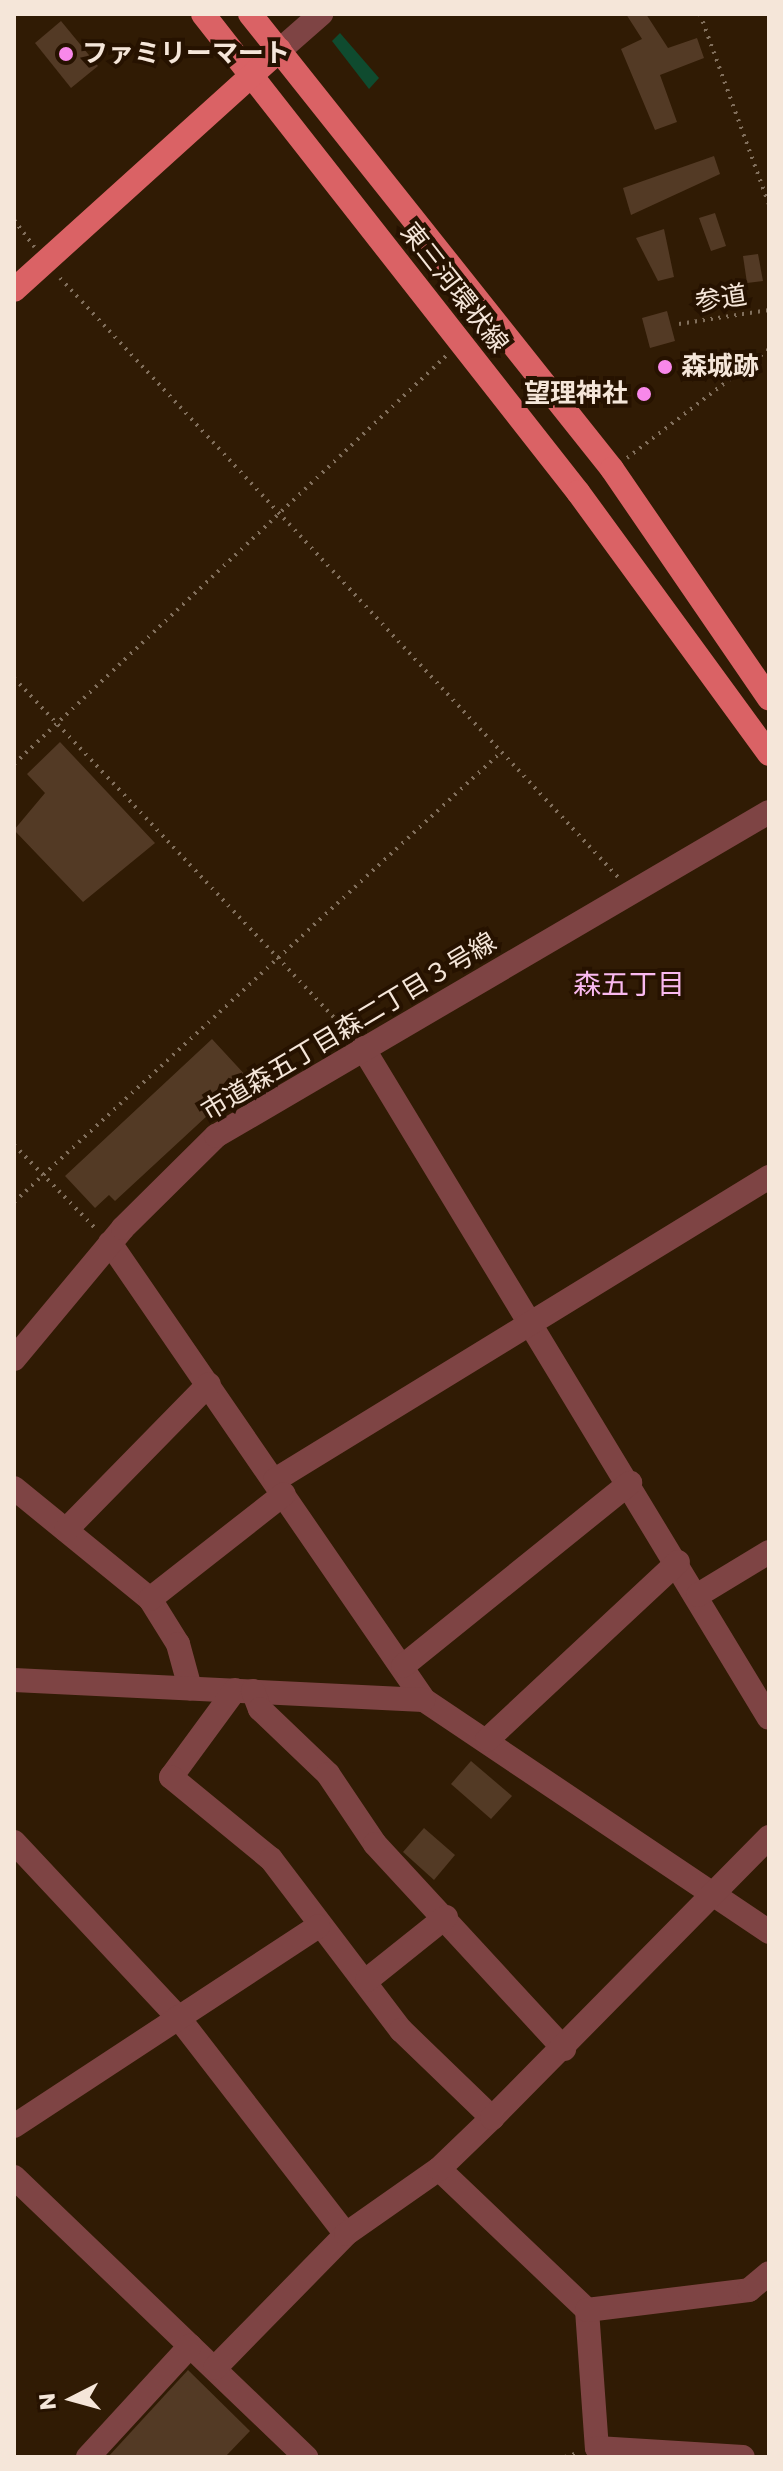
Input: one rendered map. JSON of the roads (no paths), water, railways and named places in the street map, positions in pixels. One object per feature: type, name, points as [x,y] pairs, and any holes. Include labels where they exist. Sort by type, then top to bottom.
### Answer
[{"type":"main road","name":"東三河環状線","points":[[203,14],[460,342],[769,754]]},
{"type":"main road","name":"東三河環状線","points":[[250,14],[612,469],[769,698]]},
{"type":"main road","points":[[14,290],[280,50]]},
{"type":"street","points":[[280,50],[321,14]]},
{"type":"street","name":"市道森五丁目森二丁目３号線","points":[[14,1359],[110,1243],[216,1136],[769,812]]},
{"type":"street","points":[[363,1048],[698,1595],[769,1718]]},
{"type":"street","points":[[150,1599],[280,1487],[531,1321],[769,1177]]},
{"type":"street","points":[[110,1243],[424,1700],[769,1932]]},
{"type":"street","points":[[66,1530],[209,1384]]},
{"type":"street","points":[[403,1666],[630,1483]]},
{"type":"street","points":[[14,1488],[150,1599],[178,1644],[190,1688]]},
{"type":"street","points":[[698,1595],[769,1552]]},
{"type":"street","points":[[487,1740],[678,1562]]},
{"type":"street","points":[[14,1680],[424,1700]]},
{"type":"street","points":[[244,1691],[328,1774],[375,1844],[446,1917],[564,2049]]},
{"type":"street","points":[[244,1691],[171,1777],[271,1859],[318,1926],[367,1980],[401,2030],[492,2118]]},
{"type":"street","points":[[215,2368],[346,2234],[439,2169],[564,2049],[708,1891],[769,1837]]},
{"type":"street","points":[[14,1842],[178,2017],[346,2234]]},
{"type":"street","points":[[367,1980],[446,1917]]},
{"type":"street","points":[[14,2126],[318,1926]]},
{"type":"street","points":[[439,2169],[587,2310],[597,2448],[743,2457]]},
{"type":"street","points":[[14,2177],[306,2457]]},
{"type":"street","points":[[587,2310],[749,2290],[769,2273]]},
{"type":"street","points":[[88,2457],[190,2346]]},
{"type":"place","name":"ファミリーマート","points":[[66,54]]},
{"type":"place","name":"森城跡","points":[[665,367]]},
{"type":"place","name":"望理神社","points":[[644,394]]},
{"type":"district","name":"森五丁目","points":[[629,985]]}]
